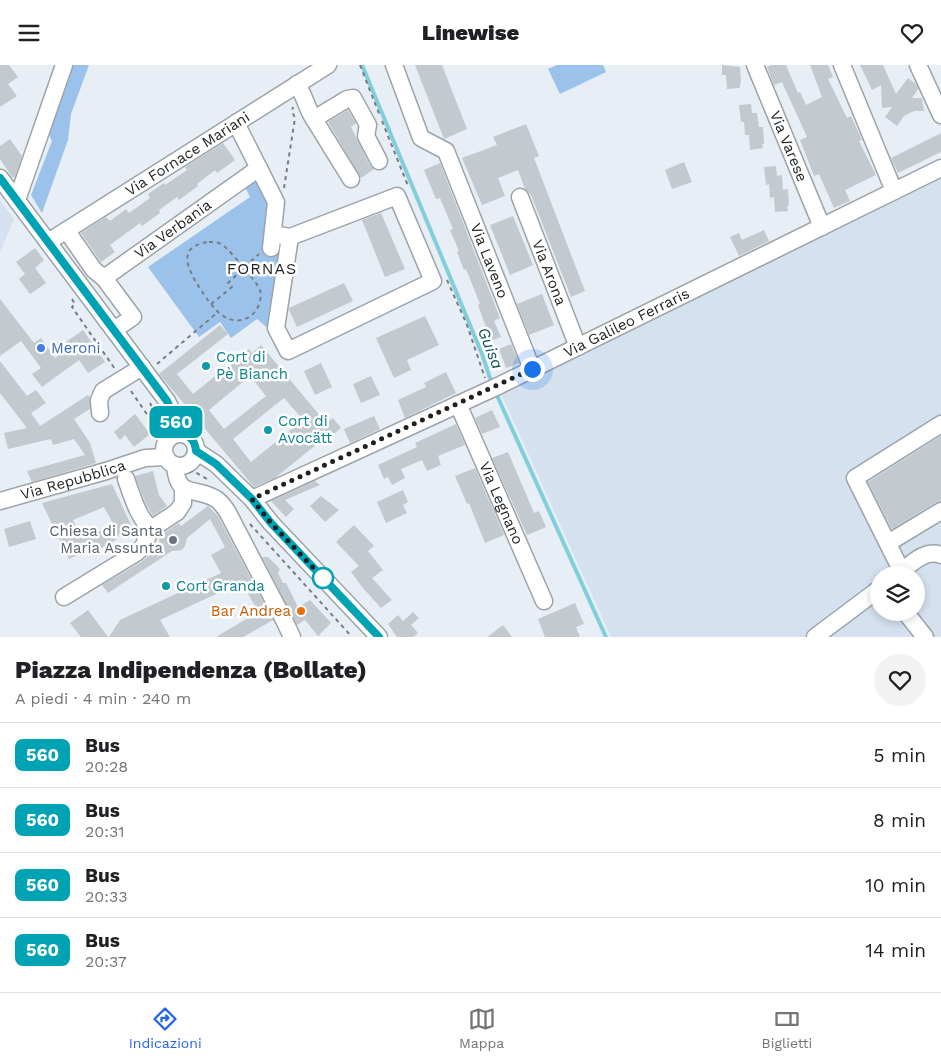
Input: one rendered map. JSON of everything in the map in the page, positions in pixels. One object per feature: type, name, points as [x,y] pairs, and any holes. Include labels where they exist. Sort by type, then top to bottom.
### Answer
[{"type":"street","points":[[17,201],[64,65]]},
{"type":"street","name":"Via Fornace Mariani","points":[[48,242],[328,65]]},
{"type":"street","name":"Via Laveno","points":[[394,65],[421,138],[446,151],[532,369]]},
{"type":"street","name":"Via Varese","points":[[755,65],[822,227]]},
{"type":"street","points":[[842,65],[894,191]]},
{"type":"street","points":[[918,65],[941,115]]},
{"type":"street","points":[[297,84],[306,97],[307,106],[314,119],[351,179]]},
{"type":"street","points":[[314,119],[347,99],[353,98],[368,125],[366,136],[379,161]]},
{"type":"street","points":[[236,123],[276,202],[269,244],[397,196],[433,281],[288,351],[276,328],[290,237]]},
{"type":"street","name":"Via Verbania","points":[[104,278],[259,168]]},
{"type":"street","name":"Via Galileo Ferraris","points":[[252,499],[493,388],[941,168]]},
{"type":"street","name":"Via Galileo Ferraris","points":[[916,180],[941,173]]},
{"type":"street","points":[[0,178],[144,368],[166,416],[183,503],[177,512],[151,529],[143,547],[136,553],[64,597]]},
{"type":"street","name":"Via Arona","points":[[520,197],[578,347]]},
{"type":"street","points":[[69,234],[94,270],[104,278],[133,317],[114,330]]},
{"type":"street","points":[[100,413],[99,400],[102,391],[144,368]]},
{"type":"street","name":"Via Legnano","points":[[458,404],[544,601]]},
{"type":"street","points":[[897,566],[888,543],[855,478],[941,424]]},
{"type":"street","points":[[186,434],[192,438],[196,444],[194,456],[181,466],[173,457],[186,434]]},
{"type":"street","points":[[194,456],[216,464],[252,499],[271,523],[379,637]]},
{"type":"street","points":[[194,456],[256,513],[271,523]]},
{"type":"street","points":[[173,457],[227,511],[286,622],[292,637]]},
{"type":"street","name":"Via Repubblica","points":[[0,501],[145,458],[173,457]]},
{"type":"street","points":[[126,479],[134,503],[151,529]]},
{"type":"street","points":[[888,543],[941,511]]},
{"type":"street","points":[[910,566],[925,555],[934,553],[941,555]]},
{"type":"street","points":[[815,637],[870,596]]},
{"type":"street","points":[[912,621],[925,637]]},
{"type":"path","points":[[283,195],[295,118],[291,109],[299,103]]},
{"type":"path","points":[[218,242],[230,252],[260,290],[260,299],[252,315],[241,320],[227,318],[211,304],[192,275],[188,267],[187,256],[189,250],[202,243],[218,242]]},
{"type":"path","points":[[211,304],[232,287],[228,283],[269,244]]},
{"type":"path","points":[[71,297],[75,304],[72,307],[154,426]]},
{"type":"path","points":[[144,368],[219,312]]},
{"type":"path","points":[[173,457],[209,481]]},
{"type":"path","points":[[247,520],[352,637]]},
{"type":"shaded area","points":[[72,65],[89,65],[71,114],[68,140],[42,213],[31,195],[52,141],[47,130]]},
{"type":"shaded area","points":[[557,65],[603,65],[606,72],[560,94],[548,69]]},
{"type":"shaded area","points":[[941,176],[941,637],[611,637],[498,387]]},
{"type":"shaded area","points":[[256,181],[270,209],[268,248],[281,250],[270,330],[257,319],[231,338],[220,322],[199,337],[148,267],[250,197],[245,187]]},
{"type":"shaded area","points":[[0,200],[14,219],[0,252]]},
{"type":"building","points":[[0,65],[9,65],[18,77],[8,84],[17,96],[0,107]]},
{"type":"building","points":[[415,65],[442,65],[467,129],[444,139]]},
{"type":"building","points":[[722,65],[740,67],[740,88],[727,89],[726,75],[722,75]]},
{"type":"building","points":[[771,65],[786,65],[798,93],[800,92],[806,105],[822,97],[810,65],[828,65],[833,77],[828,79],[847,118],[851,116],[862,140],[859,141],[876,175],[845,190],[850,201],[834,208],[819,174],[814,176],[800,140],[807,137],[782,82],[774,85],[767,67]]},
{"type":"building","points":[[860,65],[883,65],[896,94],[908,78],[916,84],[918,89],[912,98],[922,98],[924,111],[914,111],[904,116],[897,126],[885,117],[892,107],[882,108],[881,85],[872,90]]},
{"type":"building","points":[[751,104],[752,113],[757,113],[759,127],[763,127],[764,144],[762,144],[763,148],[750,150],[749,135],[745,135],[744,122],[741,122],[739,105]]},
{"type":"building","points":[[348,110],[356,123],[351,127],[370,166],[374,169],[361,178],[328,122]]},
{"type":"building","points":[[526,124],[539,156],[534,158],[585,291],[571,297],[531,195],[525,189],[518,170],[498,178],[505,196],[482,205],[462,158],[497,145],[493,137]]},
{"type":"building","points":[[941,133],[941,152],[898,173],[891,158]]},
{"type":"building","points":[[10,139],[22,156],[15,177],[12,177],[0,159],[0,146]]},
{"type":"building","points":[[223,143],[235,160],[217,173],[215,170],[179,200],[177,197],[142,226],[140,223],[110,245],[115,252],[101,262],[81,233],[106,217],[110,221],[126,209],[129,213],[150,198],[148,194],[164,183],[165,185],[187,170],[185,167]]},
{"type":"building","points":[[684,162],[692,182],[672,189],[665,170]]},
{"type":"building","points":[[440,163],[500,318],[494,321],[501,337],[484,343],[478,330],[486,327],[478,305],[480,304],[457,252],[459,251],[450,230],[453,229],[440,198],[436,199],[424,170]]},
{"type":"building","points":[[776,166],[777,176],[782,175],[783,190],[788,189],[788,211],[775,212],[774,197],[770,198],[769,184],[766,185],[764,167]]},
{"type":"building","points":[[381,213],[405,269],[385,277],[362,220]]},
{"type":"building","points":[[513,216],[533,265],[510,275],[490,225]]},
{"type":"building","points":[[764,230],[769,241],[739,256],[730,237],[739,233],[742,240]]},
{"type":"building","points":[[35,248],[44,260],[35,268],[46,283],[30,294],[19,279],[25,274],[16,262]]},
{"type":"building","points":[[344,283],[353,301],[297,327],[289,308]]},
{"type":"building","points":[[542,294],[554,325],[529,335],[517,304]]},
{"type":"building","points":[[0,299],[34,343],[41,338],[55,358],[70,347],[66,342],[83,330],[105,362],[88,373],[79,360],[42,387],[32,374],[41,368],[21,341],[0,356]]},
{"type":"building","points":[[425,316],[439,345],[407,360],[411,370],[394,378],[376,338]]},
{"type":"building","points":[[220,325],[228,334],[177,374],[193,394],[249,349],[252,353],[261,345],[326,423],[333,418],[341,428],[329,438],[327,436],[275,478],[254,487],[159,374]],"holes":[[[250,376],[266,396],[224,429],[209,410]],[[284,398],[303,420],[251,462],[233,439]]]},
{"type":"building","points":[[511,344],[519,363],[506,368],[499,349]]},
{"type":"building","points":[[0,361],[27,396],[36,390],[46,403],[31,413],[40,426],[88,395],[90,398],[90,409],[74,419],[90,443],[96,463],[32,482],[27,471],[85,455],[74,439],[53,445],[51,439],[8,449],[4,433],[27,428],[0,393]]},
{"type":"building","points":[[321,363],[332,387],[315,395],[304,371]]},
{"type":"building","points":[[446,372],[456,393],[405,418],[398,400],[426,387],[424,383]]},
{"type":"building","points":[[371,376],[380,395],[361,403],[353,384]]},
{"type":"building","points":[[492,410],[500,427],[482,434],[475,418]]},
{"type":"building","points":[[135,414],[150,434],[134,447],[125,435],[120,440],[114,432]]},
{"type":"building","points":[[374,416],[380,429],[350,443],[344,429]]},
{"type":"building","points":[[456,424],[465,445],[438,456],[441,465],[427,471],[422,460],[401,469],[405,478],[392,485],[388,477],[384,479],[378,465],[417,447],[415,443]]},
{"type":"building","points":[[941,436],[941,501],[936,502],[892,529],[868,482]]},
{"type":"building","points":[[508,452],[534,513],[539,511],[546,527],[527,535],[492,458]]},
{"type":"building","points":[[475,468],[504,535],[485,543],[469,503],[467,504],[455,476]]},
{"type":"building","points":[[153,471],[159,495],[167,506],[153,516],[145,502],[135,476]]},
{"type":"building","points":[[315,481],[320,485],[285,500],[294,509],[286,517],[271,501]]},
{"type":"building","points":[[112,484],[133,529],[115,537],[116,540],[88,555],[86,551],[69,559],[42,503]],"holes":[[[104,507],[114,525],[82,539],[73,520]]]},
{"type":"building","points":[[403,490],[408,502],[403,505],[407,513],[386,523],[377,502]]},
{"type":"building","points":[[321,496],[339,510],[325,522],[310,506]]},
{"type":"building","points":[[208,506],[218,516],[273,620],[243,637],[216,637],[258,612],[242,582],[160,620],[170,637],[109,637],[120,620],[221,573],[211,555],[225,547],[210,519],[187,538],[182,550],[172,551],[108,593],[102,585],[150,555],[154,546],[160,542],[159,536],[179,523],[181,526]]},
{"type":"building","points":[[30,521],[36,539],[9,547],[4,529]]},
{"type":"building","points":[[354,525],[374,546],[368,551],[383,570],[372,578],[392,600],[381,608],[351,572],[359,566],[336,542]]},
{"type":"building","points":[[262,557],[268,557],[280,569],[278,573],[283,583],[286,583],[298,607],[310,600],[331,623],[318,636],[305,620],[297,625]]},
{"type":"building","points":[[575,603],[584,624],[576,627],[580,637],[545,637],[538,619]]},
{"type":"building","points":[[88,610],[108,637],[81,637],[70,623]]},
{"type":"building","points":[[413,612],[419,618],[411,625],[418,633],[413,637],[397,637],[388,624],[398,615],[403,621]]},
{"type":"building","points":[[503,625],[512,637],[487,637]]},
{"type":"waterway","name":"Guisa","points":[[362,65],[482,354],[492,384]]},
{"type":"waterway","name":"Guisa","points":[[495,391],[606,637]]},
{"type":"bus line","name":"560","points":[[0,178],[167,401],[179,433],[186,434],[192,438],[196,444],[196,451],[216,464],[252,499],[271,523],[379,637]]},
{"type":"place","name":"Meroni","points":[[41,348]]},
{"type":"place","name":"Cort di Pè Bianch","points":[[206,366]]},
{"type":"place","name":"Cort di Avocätt","points":[[268,430]]},
{"type":"place","name":"Chiesa di Santa Maria Assunta","points":[[173,540]]},
{"type":"place","name":"Cort Granda","points":[[166,586]]},
{"type":"place","name":"Bar Andrea","points":[[301,611]]},
{"type":"district","name":"FORNAS","points":[[262,268]]},
{"type":"route","points":[[323,578],[271,523],[252,499],[532,369]]}]
